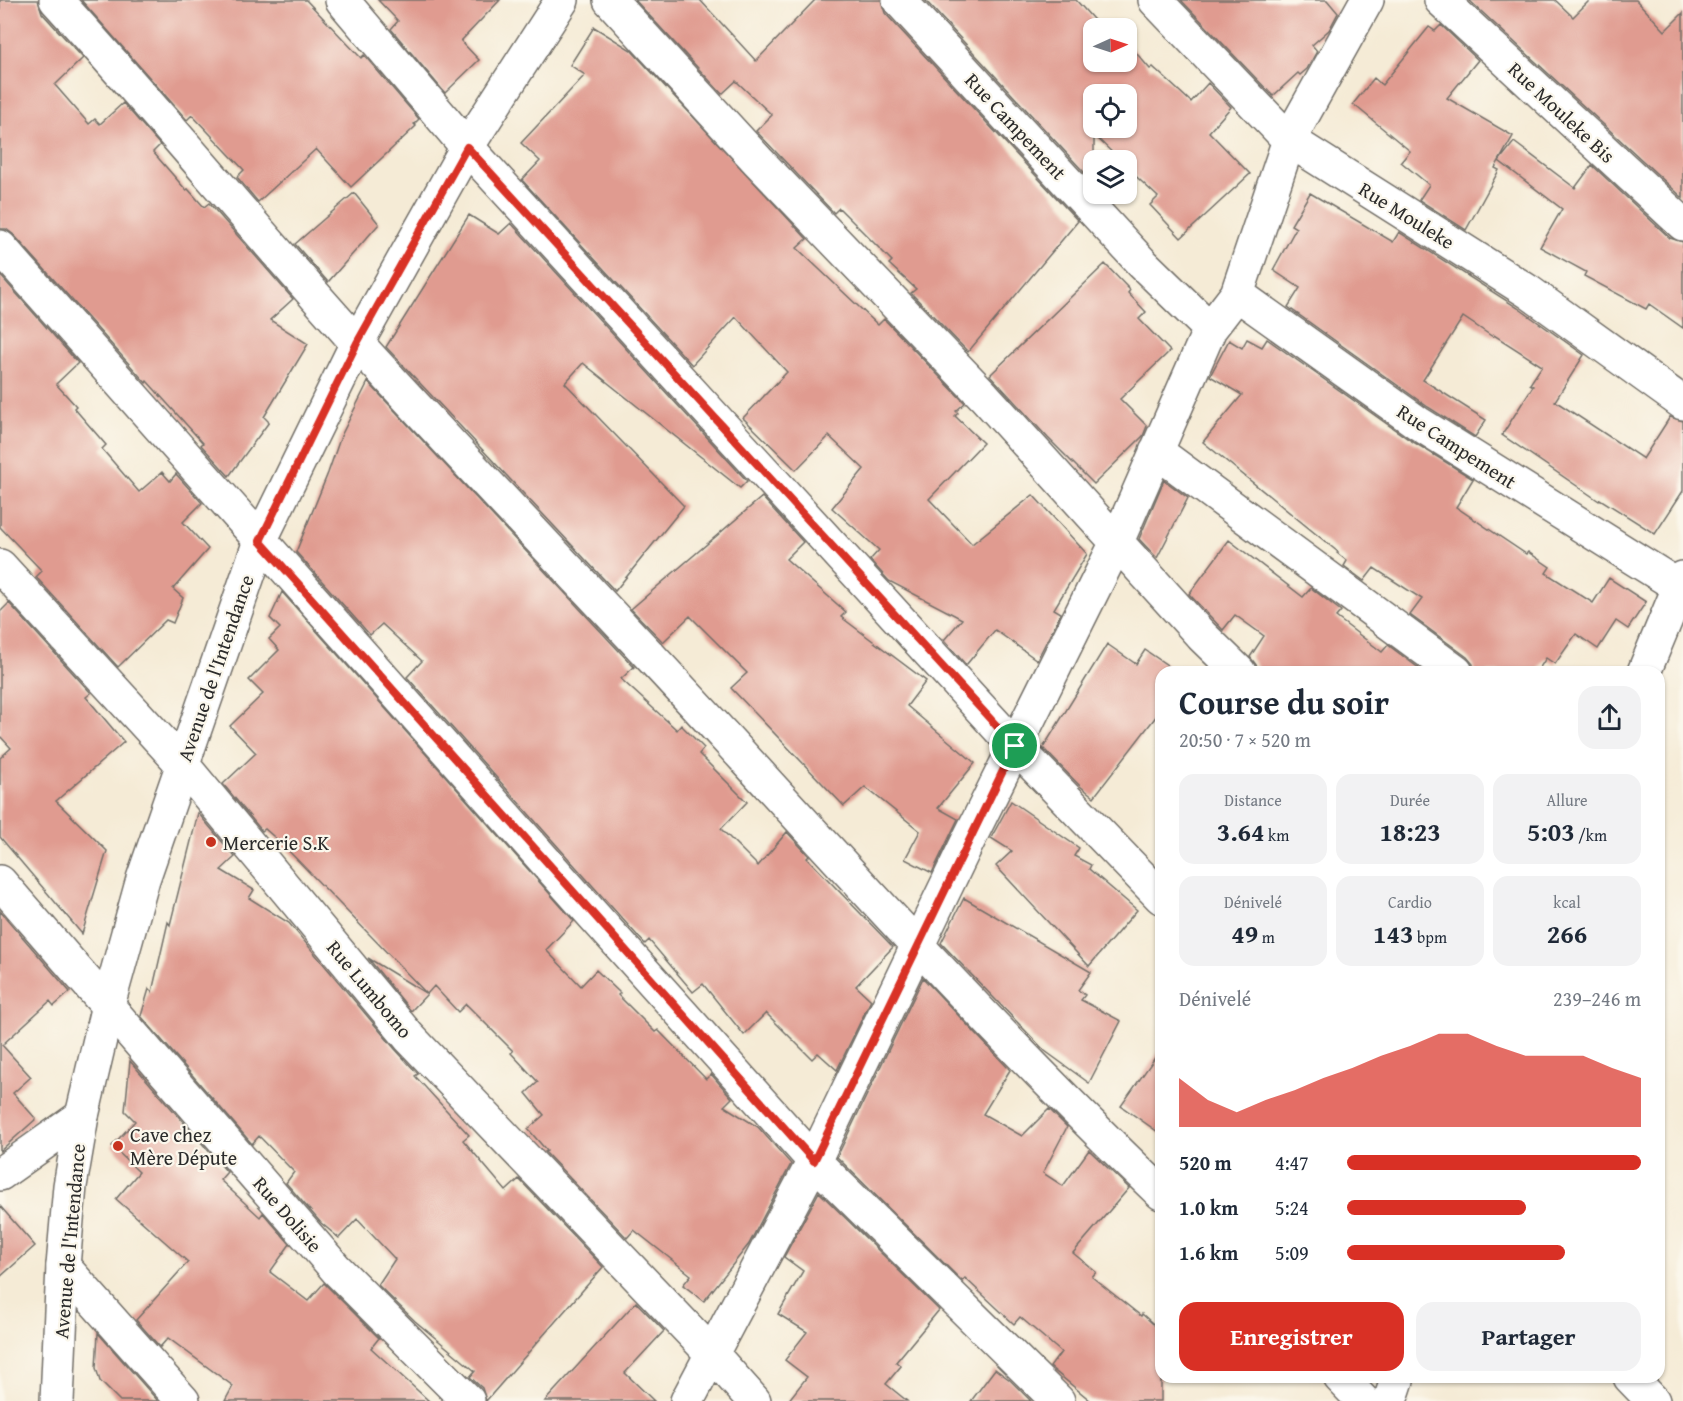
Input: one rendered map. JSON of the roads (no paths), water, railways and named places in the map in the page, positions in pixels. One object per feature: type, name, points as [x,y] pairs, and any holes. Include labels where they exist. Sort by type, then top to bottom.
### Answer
[{"type":"street","points":[[56,0],[122,72],[357,343],[649,654],[917,946],[1098,1133],[1155,1187]]},
{"type":"street","points":[[342,0],[467,147],[1015,746],[1155,891]]},
{"type":"street","name":"Avenue de l'Intendance","points":[[57,1401],[63,1266],[70,1186],[82,1116],[108,1005],[143,879],[260,541],[357,343],[467,147],[562,0]]},
{"type":"street","points":[[610,0],[758,161],[984,396],[1116,544],[1233,666]]},
{"type":"street","name":"Rue Campement","points":[[899,0],[1143,263],[1210,329]]},
{"type":"street","name":"Rue Mouleke","points":[[1155,0],[1289,140],[1529,292],[1683,403]]},
{"type":"street","points":[[687,1401],[814,1161],[917,946],[1116,544],[1210,329],[1237,294],[1289,140],[1367,0]]},
{"type":"street","name":"Rue Mouleke Bis","points":[[1441,0],[1683,224]]},
{"type":"street","points":[[0,247],[814,1161],[1058,1401]]},
{"type":"street","name":"Rue Campement","points":[[1237,294],[1418,423],[1682,585]]},
{"type":"street","points":[[1156,451],[1448,666]]},
{"type":"street","name":"Rue Lumbomo","points":[[0,566],[182,764],[410,1036],[754,1401]]},
{"type":"street","points":[[1647,666],[1682,585]]},
{"type":"street","name":"Rue Dolisie","points":[[0,882],[336,1269],[468,1401]]},
{"type":"street","points":[[0,1174],[82,1116]]},
{"type":"street","points":[[63,1266],[183,1401]]},
{"type":"street","points":[[1346,1383],[1363,1401]]},
{"type":"street","points":[[1390,1401],[1396,1383]]},
{"type":"street","points":[[1636,1383],[1653,1401]]},
{"type":"place","name":"Mercerie S.K","points":[[211,842]]},
{"type":"place","name":"Cave chez Mère Députe","points":[[118,1146]]}]
